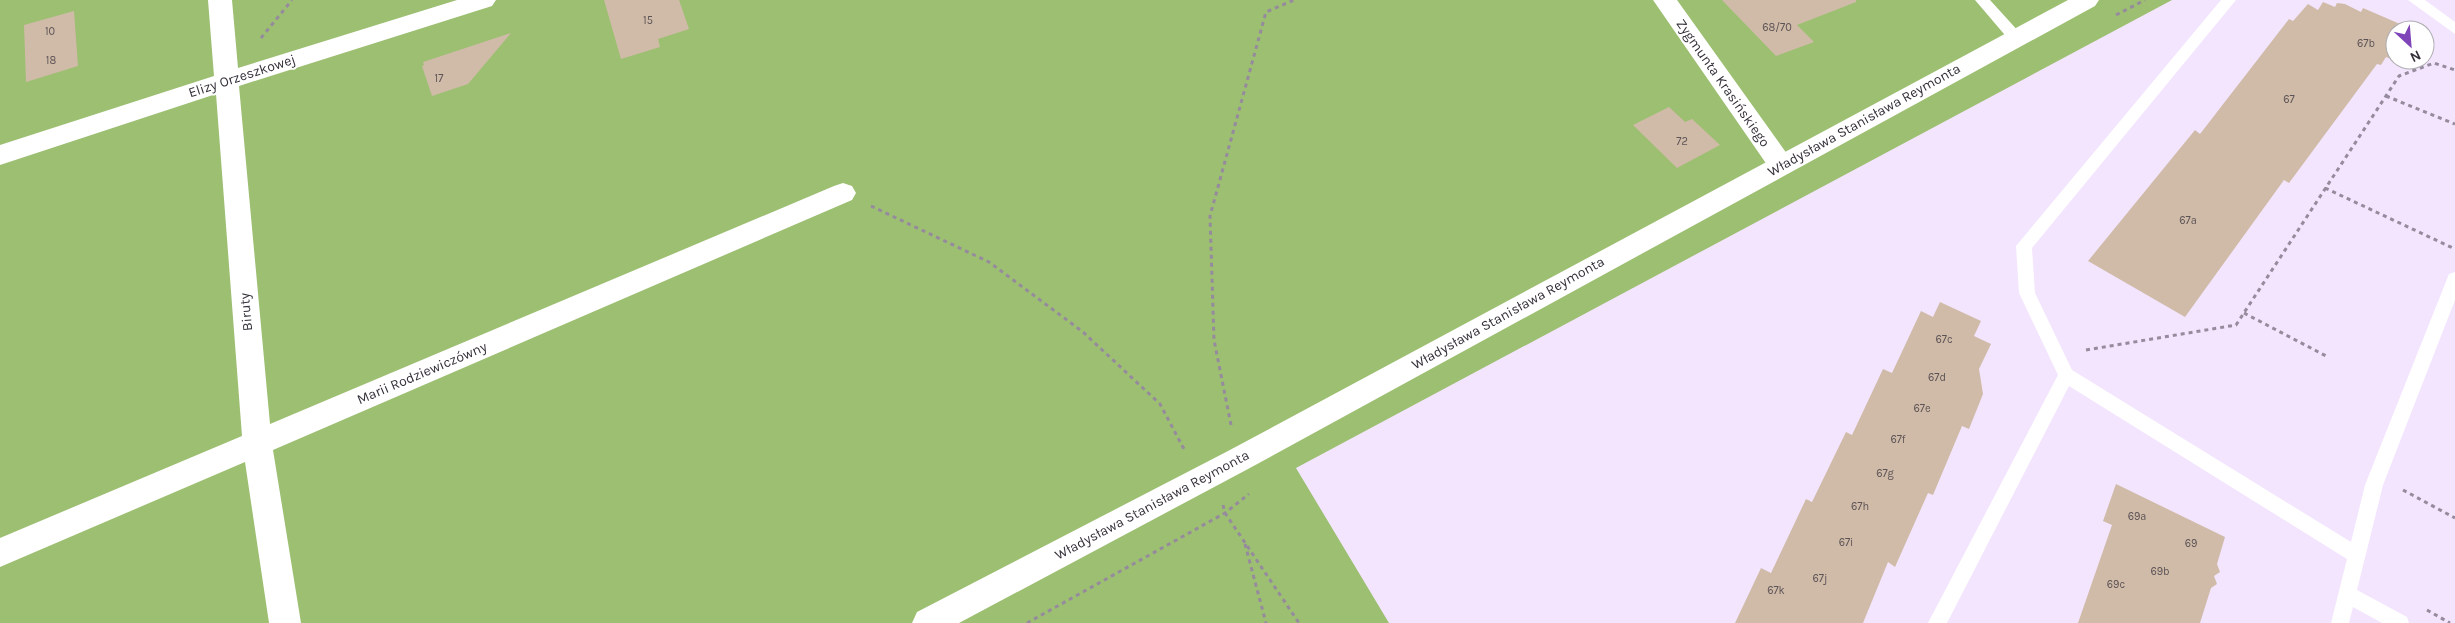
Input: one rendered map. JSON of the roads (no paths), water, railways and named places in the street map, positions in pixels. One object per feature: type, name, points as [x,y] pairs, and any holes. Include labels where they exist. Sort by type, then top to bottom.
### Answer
[{"type":"street","name":"Biruty","points":[[220,0],[257,444],[285,623]]},
{"type":"street","name":"Elizy Orzeszkowej","points":[[0,156],[226,81],[484,0]]},
{"type":"street","name":"Zygmunta Krasińskiego","points":[[1665,0],[1781,165]]},
{"type":"street","name":"Władysława Stanisława Reymonta","points":[[928,623],[1238,460],[2088,0]]},
{"type":"street","name":"Marii Rodziewiczówny","points":[[0,553],[843,193]]},
{"type":"lane","points":[[1982,0],[2015,38]]},
{"type":"lane","points":[[2229,0],[2024,246],[2027,293],[2066,375],[2356,555]]},
{"type":"lane","points":[[2414,0],[2455,29]]},
{"type":"lane","points":[[2340,623],[2377,477],[2455,279]]},
{"type":"lane","points":[[1937,623],[2066,375]]},
{"type":"lane","points":[[2347,594],[2400,623]]}]
